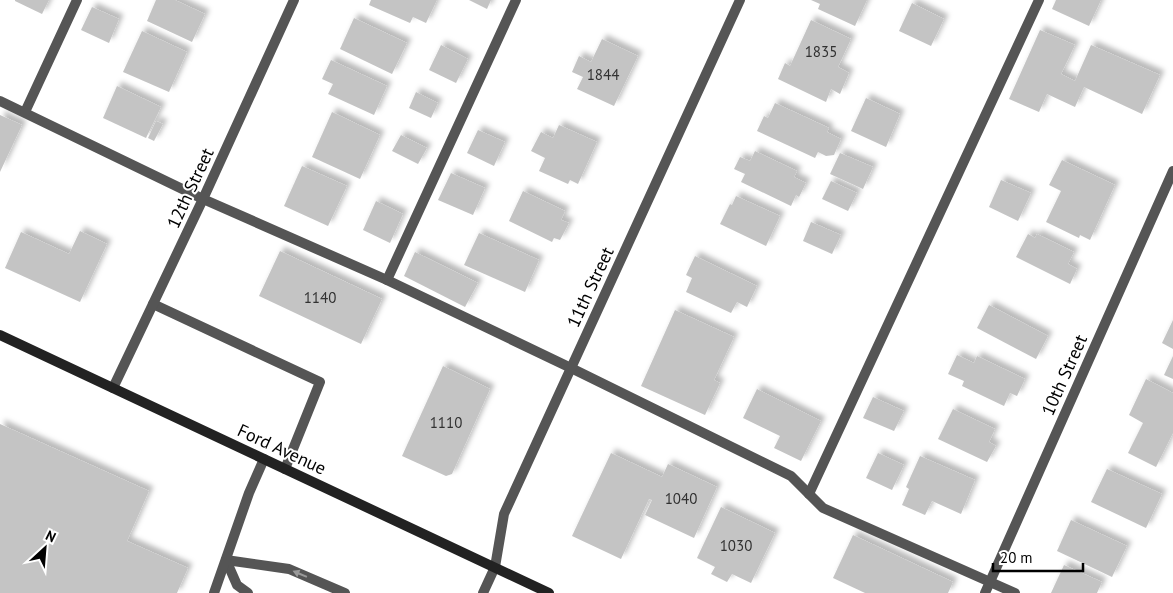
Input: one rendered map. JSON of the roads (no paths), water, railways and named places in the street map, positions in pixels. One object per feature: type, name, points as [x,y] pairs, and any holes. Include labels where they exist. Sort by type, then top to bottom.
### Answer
[{"type":"main road","name":"Ford Avenue","points":[[0,335],[549,593]]},
{"type":"street","points":[[25,112],[77,0]]},
{"type":"street","name":"12th Street","points":[[114,388],[294,0]]},
{"type":"street","points":[[387,280],[516,0]]},
{"type":"street","name":"11th Street","points":[[483,593],[495,567],[504,514],[740,0]]},
{"type":"street","points":[[809,494],[1039,0]]},
{"type":"street","points":[[0,101],[203,199],[387,280],[570,368],[791,476],[823,508],[1015,593]]},
{"type":"street","name":"10th Street","points":[[985,593],[1173,171]]},
{"type":"street","points":[[153,304],[320,382],[285,469]]},
{"type":"street","points":[[214,593],[249,493],[264,459]]},
{"type":"street","points":[[226,560],[237,584],[248,593]]},
{"type":"street","points":[[226,560],[289,569],[345,593]]}]
